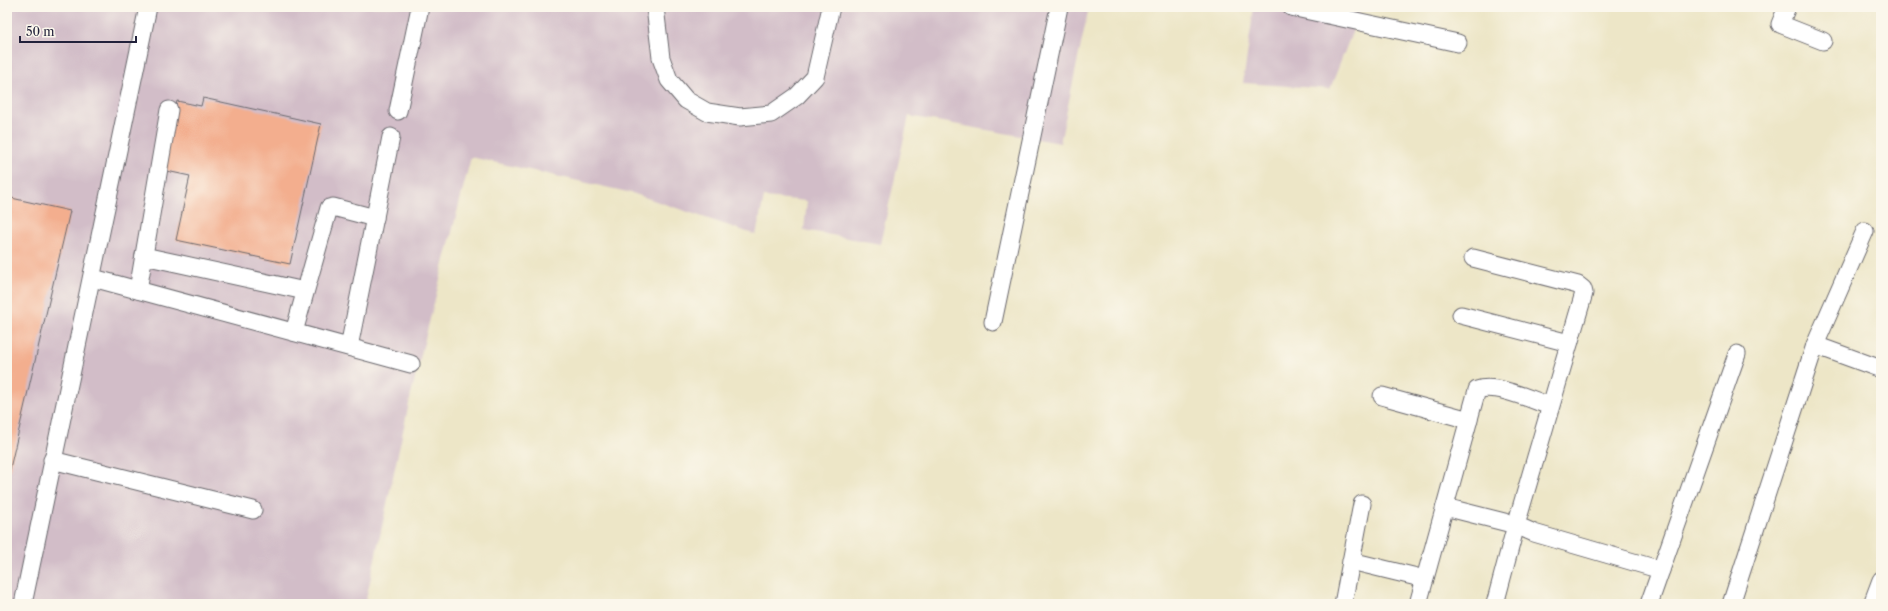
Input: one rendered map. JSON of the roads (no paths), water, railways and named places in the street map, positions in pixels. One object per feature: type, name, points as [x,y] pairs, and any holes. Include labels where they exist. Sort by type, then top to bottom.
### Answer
[{"type":"street","points":[[23,604],[52,460],[93,278],[148,7]]},
{"type":"street","points":[[398,111],[420,7]]},
{"type":"street","points":[[655,7],[661,58],[669,80],[686,100],[707,112],[740,117],[771,114],[797,96],[814,77],[832,7]]},
{"type":"street","points":[[993,322],[1059,7]]},
{"type":"street","points":[[1291,7],[1458,43]]},
{"type":"street","points":[[1787,7],[1780,24],[1823,41]]},
{"type":"street","points":[[138,290],[169,110]]},
{"type":"street","points":[[349,347],[391,137]]},
{"type":"street","points":[[294,332],[329,208],[333,207],[375,218]]},
{"type":"street","points":[[1731,604],[1815,345],[1865,231]]},
{"type":"street","points":[[144,256],[305,291]]},
{"type":"street","points":[[1473,258],[1578,285],[1583,289],[1584,293],[1550,406],[1495,604]]},
{"type":"street","points":[[93,278],[411,364]]},
{"type":"street","points":[[1461,315],[1569,343]]},
{"type":"street","points":[[1815,345],[1881,369]]},
{"type":"street","points":[[1649,604],[1737,354]]},
{"type":"street","points":[[1418,604],[1478,390],[1484,388],[1495,388],[1550,406]]},
{"type":"street","points":[[1382,396],[1469,420]]},
{"type":"street","points":[[52,460],[253,510]]},
{"type":"street","points":[[1343,604],[1362,504]]},
{"type":"street","points":[[1445,506],[1516,525],[1534,533],[1660,570]]},
{"type":"street","points":[[1351,561],[1425,579]]},
{"type":"street","points":[[1872,604],[1881,580]]}]
